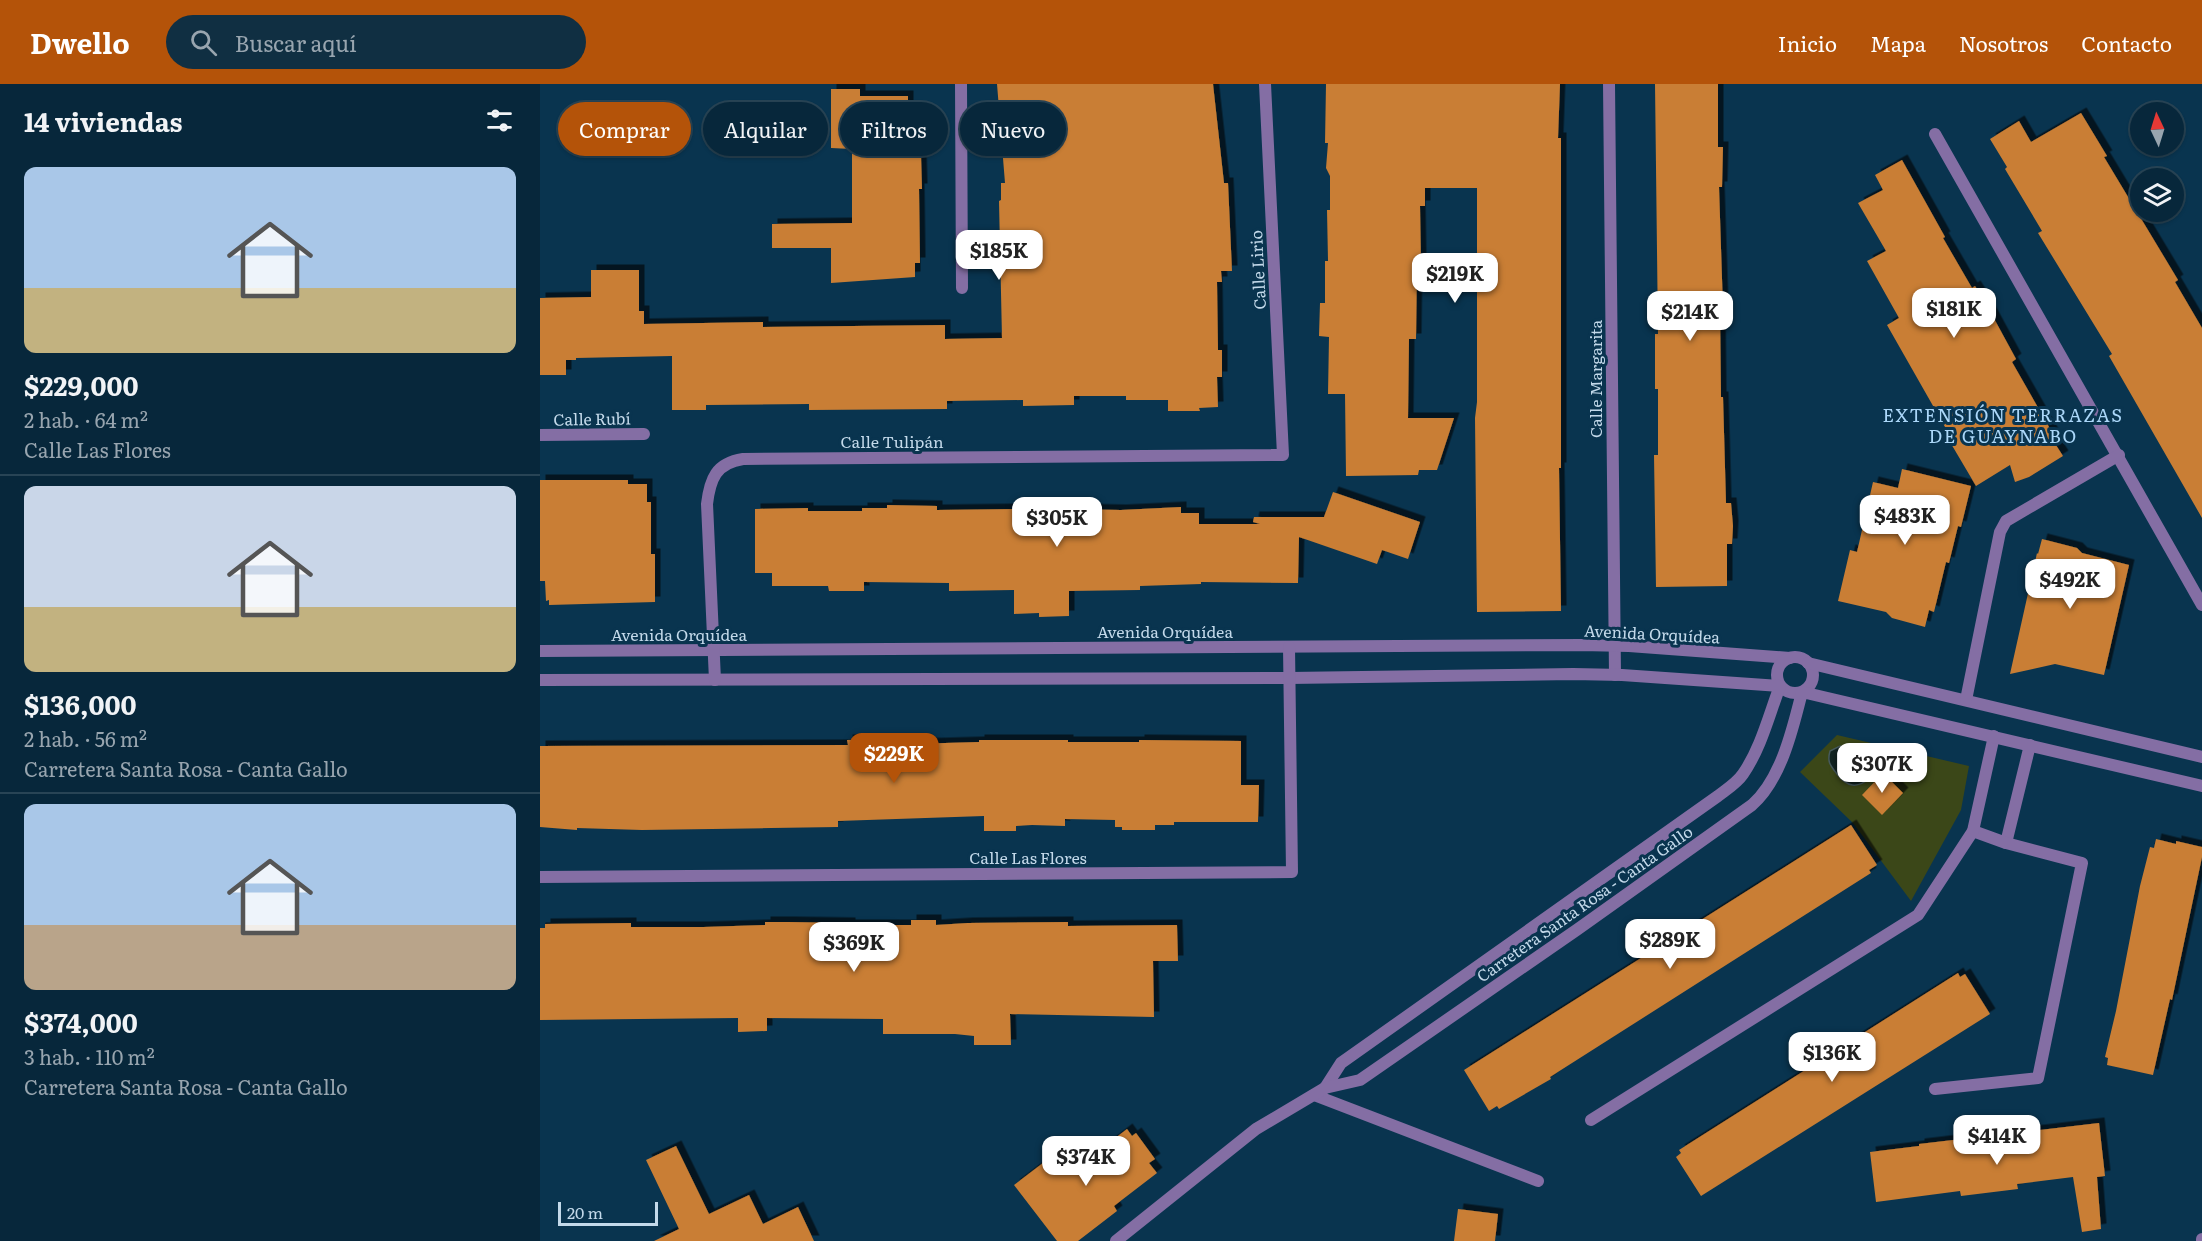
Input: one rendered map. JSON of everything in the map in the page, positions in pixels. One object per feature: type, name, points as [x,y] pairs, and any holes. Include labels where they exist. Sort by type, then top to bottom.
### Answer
[{"type":"street","points":[[961,84],[962,288]]},
{"type":"street","name":"Calle Lirio","points":[[1265,84],[1283,455]]},
{"type":"street","name":"Calle Margarita","points":[[1609,84],[1615,675]]},
{"type":"street","points":[[1935,134],[2202,604]]},
{"type":"street","name":"Calle Rubí","points":[[540,435],[644,434]]},
{"type":"street","name":"Calle Tulipán","points":[[715,680],[707,504],[709,484],[718,469],[730,461],[743,459],[1283,455]]},
{"type":"street","points":[[1965,700],[2000,532],[2006,521],[2119,455]]},
{"type":"street","name":"Avenida Orquídea","points":[[540,651],[1614,646],[1790,658]]},
{"type":"street","name":"Calle Las Flores","points":[[540,877],[1292,872],[1289,647]]},
{"type":"street","points":[[1780,686],[1777,672],[1782,663],[1790,658],[1800,658],[1808,663],[2202,757]]},
{"type":"street","points":[[1802,692],[1812,681],[1812,671],[1808,663]]},
{"type":"street","points":[[540,680],[1615,675],[1780,686],[1793,693],[1802,692],[2202,786]]},
{"type":"street","name":"Carretera Santa Rosa - Canta Gallo","points":[[1325,1088],[1341,1063],[1737,781],[1758,744],[1780,686]]},
{"type":"street","name":"Carretera Santa Rosa - Canta Gallo","points":[[1116,1241],[1256,1129],[1325,1088],[1360,1080],[1578,930],[1752,805],[1764,795],[1777,770],[1795,722],[1802,692]]},
{"type":"street","points":[[1591,1120],[1918,915],[1973,831],[1994,736]]},
{"type":"street","points":[[2006,843],[2030,745]]},
{"type":"street","points":[[1935,1089],[2038,1078],[2082,863],[2006,843],[1973,831]]},
{"type":"street","points":[[1314,1095],[1538,1181]]},
{"type":"green space","points":[[1837,735],[1969,766],[1961,810],[1911,901],[1853,823],[1800,772]]},
{"type":"shaded area","points":[[1840,746],[1851,750],[1864,761],[1870,778],[1861,784],[1852,785],[1841,778],[1829,761],[1830,751]]},
{"type":"building","points":[[997,84],[1213,84],[1224,183],[1228,183],[1232,271],[1221,271],[1222,282],[1217,282],[1218,350],[1222,350],[1222,377],[1217,377],[1218,407],[1199,408],[1200,411],[1168,411],[1168,400],[1126,400],[1126,396],[1074,396],[1074,405],[1023,406],[1023,400],[947,401],[947,409],[809,410],[809,404],[706,405],[706,410],[672,410],[672,356],[576,358],[576,360],[566,360],[566,375],[540,375],[540,298],[591,297],[591,270],[639,270],[639,311],[644,311],[644,324],[763,322],[763,327],[945,325],[945,339],[1002,338],[999,201],[1001,200],[1001,183],[1005,183],[1003,156],[1066,156],[1066,102],[998,102]]},
{"type":"building","points":[[1326,84],[1560,84],[1558,138],[1561,138],[1561,468],[1559,468],[1561,611],[1477,612],[1475,418],[1477,402],[1477,188],[1425,188],[1425,206],[1420,206],[1421,264],[1417,264],[1416,339],[1409,339],[1408,418],[1454,418],[1437,470],[1419,470],[1418,475],[1346,476],[1345,394],[1328,394],[1329,337],[1319,336],[1320,303],[1325,303],[1325,261],[1328,261],[1327,210],[1330,210],[1330,176],[1326,168],[1328,143],[1325,143]]},
{"type":"building","points":[[1655,84],[1718,84],[1718,147],[1723,147],[1722,187],[1719,187],[1723,309],[1720,309],[1721,397],[1723,397],[1726,503],[1731,503],[1733,526],[1732,544],[1727,544],[1727,586],[1656,587],[1654,455],[1658,455],[1655,334],[1658,334]]},
{"type":"building","points":[[831,89],[860,89],[860,96],[908,96],[908,102],[840,102],[840,148],[831,148]]},
{"type":"building","points":[[2081,113],[2130,200],[2130,222],[2143,222],[2178,280],[2175,282],[2202,328],[2202,518],[2109,356],[2112,354],[2038,233],[2042,231],[1990,139],[2019,121],[2031,142]]},
{"type":"building","points":[[852,156],[921,156],[920,263],[915,263],[915,277],[831,283],[831,248],[772,248],[772,224],[852,223]]},
{"type":"building","points":[[1902,160],[1972,288],[1975,286],[1985,302],[2016,359],[2012,362],[2057,441],[2054,442],[2063,456],[2029,477],[2015,482],[2010,465],[1976,486],[1887,325],[1899,318],[1867,261],[1886,251],[1858,203],[1883,190],[1875,175]]},
{"type":"building","points":[[1902,469],[1971,486],[1961,527],[1958,526],[1949,563],[1946,562],[1934,612],[1929,610],[1925,627],[1892,618],[1886,612],[1838,601],[1850,550],[1857,552],[1873,482],[1898,488]]},
{"type":"building","points":[[540,480],[628,480],[628,484],[647,484],[647,502],[651,502],[651,554],[655,554],[655,602],[549,605],[549,600],[546,601],[545,581],[540,581]]},
{"type":"building","points":[[1333,492],[1420,522],[1408,559],[1382,550],[1377,564],[1299,537],[1298,583],[1201,582],[1201,584],[1140,586],[1140,590],[1069,591],[1069,616],[1039,617],[1039,613],[1014,614],[1014,590],[949,591],[949,583],[864,582],[864,591],[829,591],[828,586],[772,586],[772,573],[755,573],[755,509],[808,508],[808,511],[862,511],[862,508],[887,508],[887,505],[937,506],[937,510],[1017,509],[1017,505],[1067,504],[1067,509],[1121,510],[1181,507],[1181,513],[1199,513],[1199,524],[1260,524],[1253,522],[1254,517],[1324,517]]},
{"type":"building","points":[[2042,539],[2077,548],[2082,553],[2129,565],[2104,675],[2055,664],[2010,674]]},
{"type":"building","points":[[911,739],[911,744],[979,742],[979,740],[1241,741],[1241,785],[1259,785],[1258,822],[1174,822],[1174,825],[1155,825],[1155,830],[1122,830],[1122,827],[1115,827],[1115,820],[1065,819],[1065,826],[1032,825],[1016,826],[1016,831],[984,831],[984,816],[838,821],[838,827],[642,830],[577,828],[577,830],[540,827],[540,746],[848,745],[847,740]]},
{"type":"building","points":[[1883,773],[1903,793],[1882,815],[1862,795]]},
{"type":"building","points":[[1851,825],[1877,865],[1869,870],[1871,873],[1550,1077],[1551,1079],[1499,1109],[1497,1106],[1489,1111],[1464,1070]]},
{"type":"building","points":[[2156,839],[2202,847],[2202,857],[2172,1000],[2170,999],[2153,1075],[2107,1065],[2108,1058],[2105,1057],[2140,886],[2150,847],[2154,848]]},
{"type":"building","points":[[911,920],[936,920],[936,925],[1068,922],[1068,926],[1177,925],[1178,961],[1153,961],[1154,1017],[1010,1014],[1011,1045],[974,1045],[974,1036],[955,1034],[883,1034],[883,1019],[767,1018],[767,1031],[738,1032],[738,1018],[540,1020],[540,928],[545,928],[545,924],[631,923],[631,927],[765,925],[765,922],[911,925]]},
{"type":"building","points":[[1958,973],[1960,977],[1965,974],[1990,1014],[1701,1196],[1676,1157],[1681,1153],[1679,1150]]},
{"type":"building","points":[[2099,1123],[2105,1176],[2097,1177],[2101,1229],[2082,1232],[2073,1177],[2017,1184],[2018,1189],[1961,1196],[1960,1191],[1876,1202],[1870,1152]]},
{"type":"building","points":[[1127,1129],[1132,1136],[1136,1133],[1155,1159],[1149,1163],[1157,1173],[1114,1206],[1117,1211],[1078,1241],[1057,1241],[1014,1185],[1060,1150],[1075,1169]]},
{"type":"building","points":[[676,1146],[709,1214],[749,1195],[763,1224],[798,1207],[814,1241],[654,1241],[679,1229],[646,1160]]},
{"type":"building","points":[[1458,1209],[1498,1214],[1495,1241],[1454,1241]]},
{"type":"district","name":"EXTENSIÓN TERRAZAS DE GUAYNABO","points":[[2003,424]]}]
